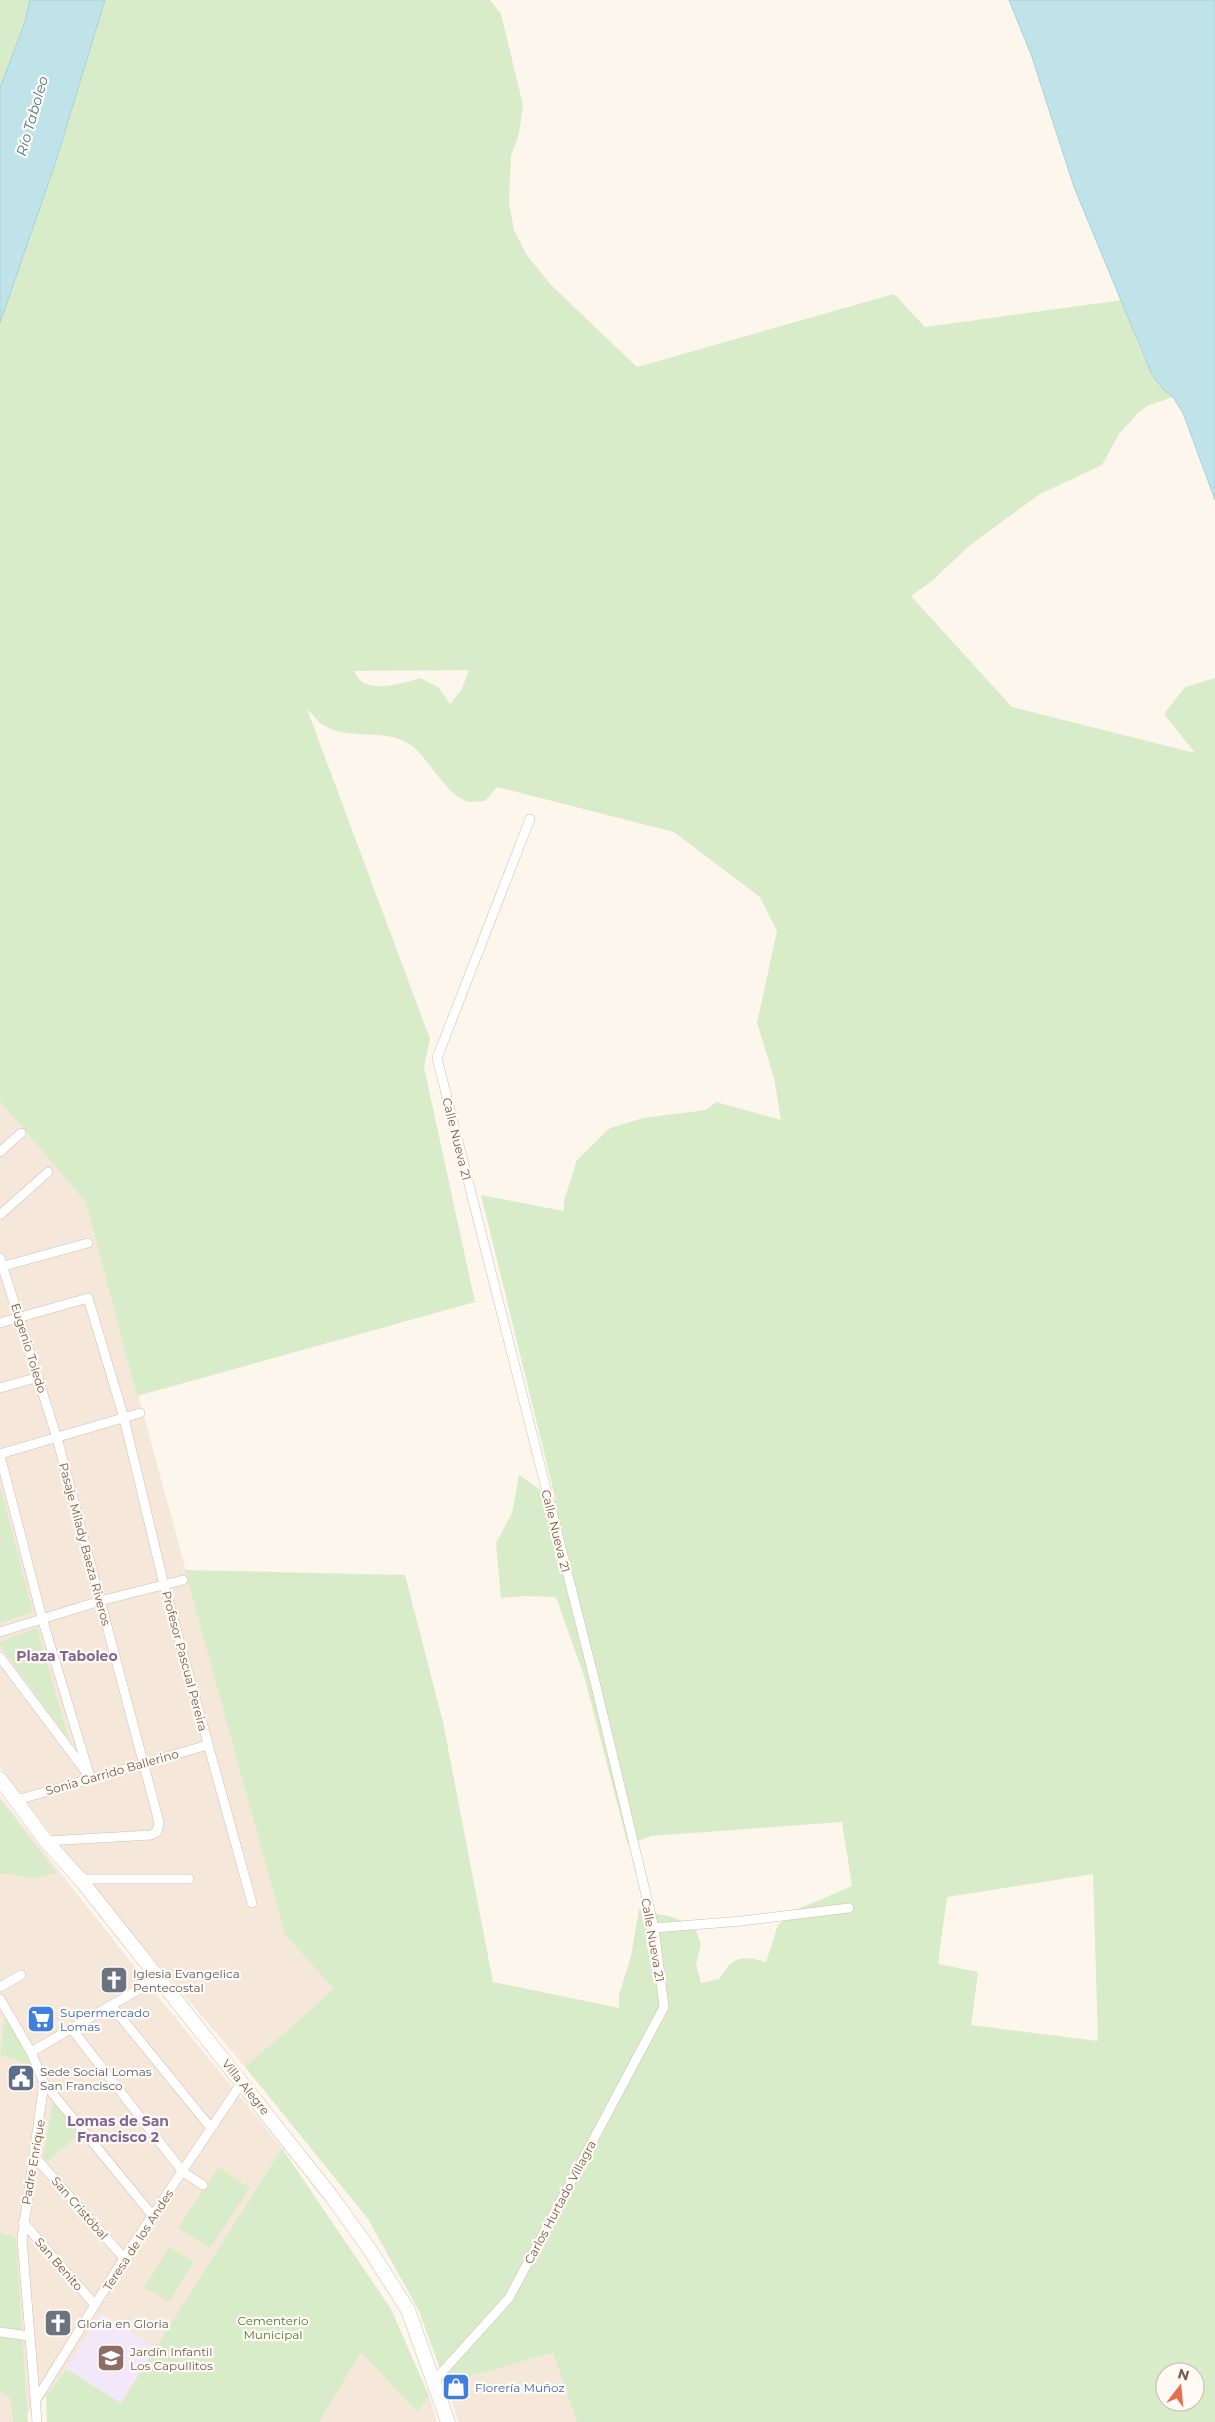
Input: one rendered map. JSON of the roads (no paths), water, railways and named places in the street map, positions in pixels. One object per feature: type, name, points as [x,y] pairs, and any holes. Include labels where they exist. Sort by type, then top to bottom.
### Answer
[{"type":"main road","name":"Villa Alegre","points":[[0,1779],[46,1841],[80,1878],[242,2082],[332,2197],[370,2250],[408,2310],[448,2422]]},
{"type":"street","name":"Calle Nueva 21","points":[[530,819],[437,1058],[596,1686],[654,1928],[664,2007]]},
{"type":"street","points":[[0,1152],[21,1133]]},
{"type":"street","points":[[0,1216],[48,1172]]},
{"type":"street","points":[[2,1262],[88,1243]]},
{"type":"street","name":"Eugenio Toledo","points":[[2,1262],[57,1438]]},
{"type":"street","name":"Profesor Pascual Pereira","points":[[20,1317],[88,1298],[124,1418],[164,1585],[252,1903]]},
{"type":"street","points":[[0,1323],[20,1317]]},
{"type":"street","points":[[0,1388],[39,1377]]},
{"type":"street","points":[[90,1777],[42,1618],[0,1455],[140,1413]]},
{"type":"street","name":"Pasaje Milady Baeza Riveros","points":[[46,1841],[151,1835],[157,1832],[159,1822],[57,1438]]},
{"type":"street","points":[[0,1632],[100,1601],[183,1580]]},
{"type":"street","points":[[0,1657],[90,1777]]},
{"type":"street","name":"Sonia Garrido Ballerino","points":[[17,1800],[90,1777],[208,1745]]},
{"type":"street","points":[[80,1878],[189,1879]]},
{"type":"street","points":[[654,1928],[742,1921],[849,1908]]},
{"type":"street","points":[[0,1987],[21,1975]]},
{"type":"street","points":[[31,2052],[158,1978]]},
{"type":"street","name":"Padre Enrique","points":[[0,1999],[31,2052],[44,2083],[35,2157],[22,2222],[29,2336],[37,2422]]},
{"type":"street","points":[[111,2005],[211,2128]]},
{"type":"street","name":"Carlos Hurtado Villagra","points":[[434,2381],[509,2298],[664,2007]]},
{"type":"street","points":[[71,2028],[183,2172],[203,2185]]},
{"type":"street","name":"Teresa de los Andes","points":[[36,2400],[124,2258],[242,2082]]},
{"type":"street","points":[[44,2083],[153,2216]]},
{"type":"street","name":"San Cristóbal","points":[[35,2157],[124,2258]]},
{"type":"street","name":"San Benito","points":[[22,2222],[95,2305]]},
{"type":"street","points":[[0,2332],[29,2336]]},
{"type":"water","name":"Río Taboleo","points":[[30,0],[105,0],[55,164],[0,323],[0,88],[25,22]]},
{"type":"water","points":[[1009,0],[1215,0],[1215,500],[1183,413],[1173,397],[1163,389],[1151,373],[1074,187],[1032,57]]},
{"type":"place","name":"Iglesia Evangelica Pentecostal","points":[[114,1980]]},
{"type":"place","name":"Supermercado Lomas","points":[[41,2019]]},
{"type":"place","name":"Sede Social Lomas San Francisco","points":[[21,2078]]},
{"type":"place","name":"Gloria en Gloria","points":[[58,2323]]},
{"type":"place","name":"Jardín Infantil Los Capullitos","points":[[111,2358]]},
{"type":"place","name":"Florería Muñoz","points":[[456,2387]]},
{"type":"district","name":"Plaza Taboleo","points":[[67,1656]]},
{"type":"district","name":"Lomas de San Francisco 2","points":[[118,2130]]},
{"type":"park label","name":"Cementerio Municipal","points":[[273,2327]]}]
